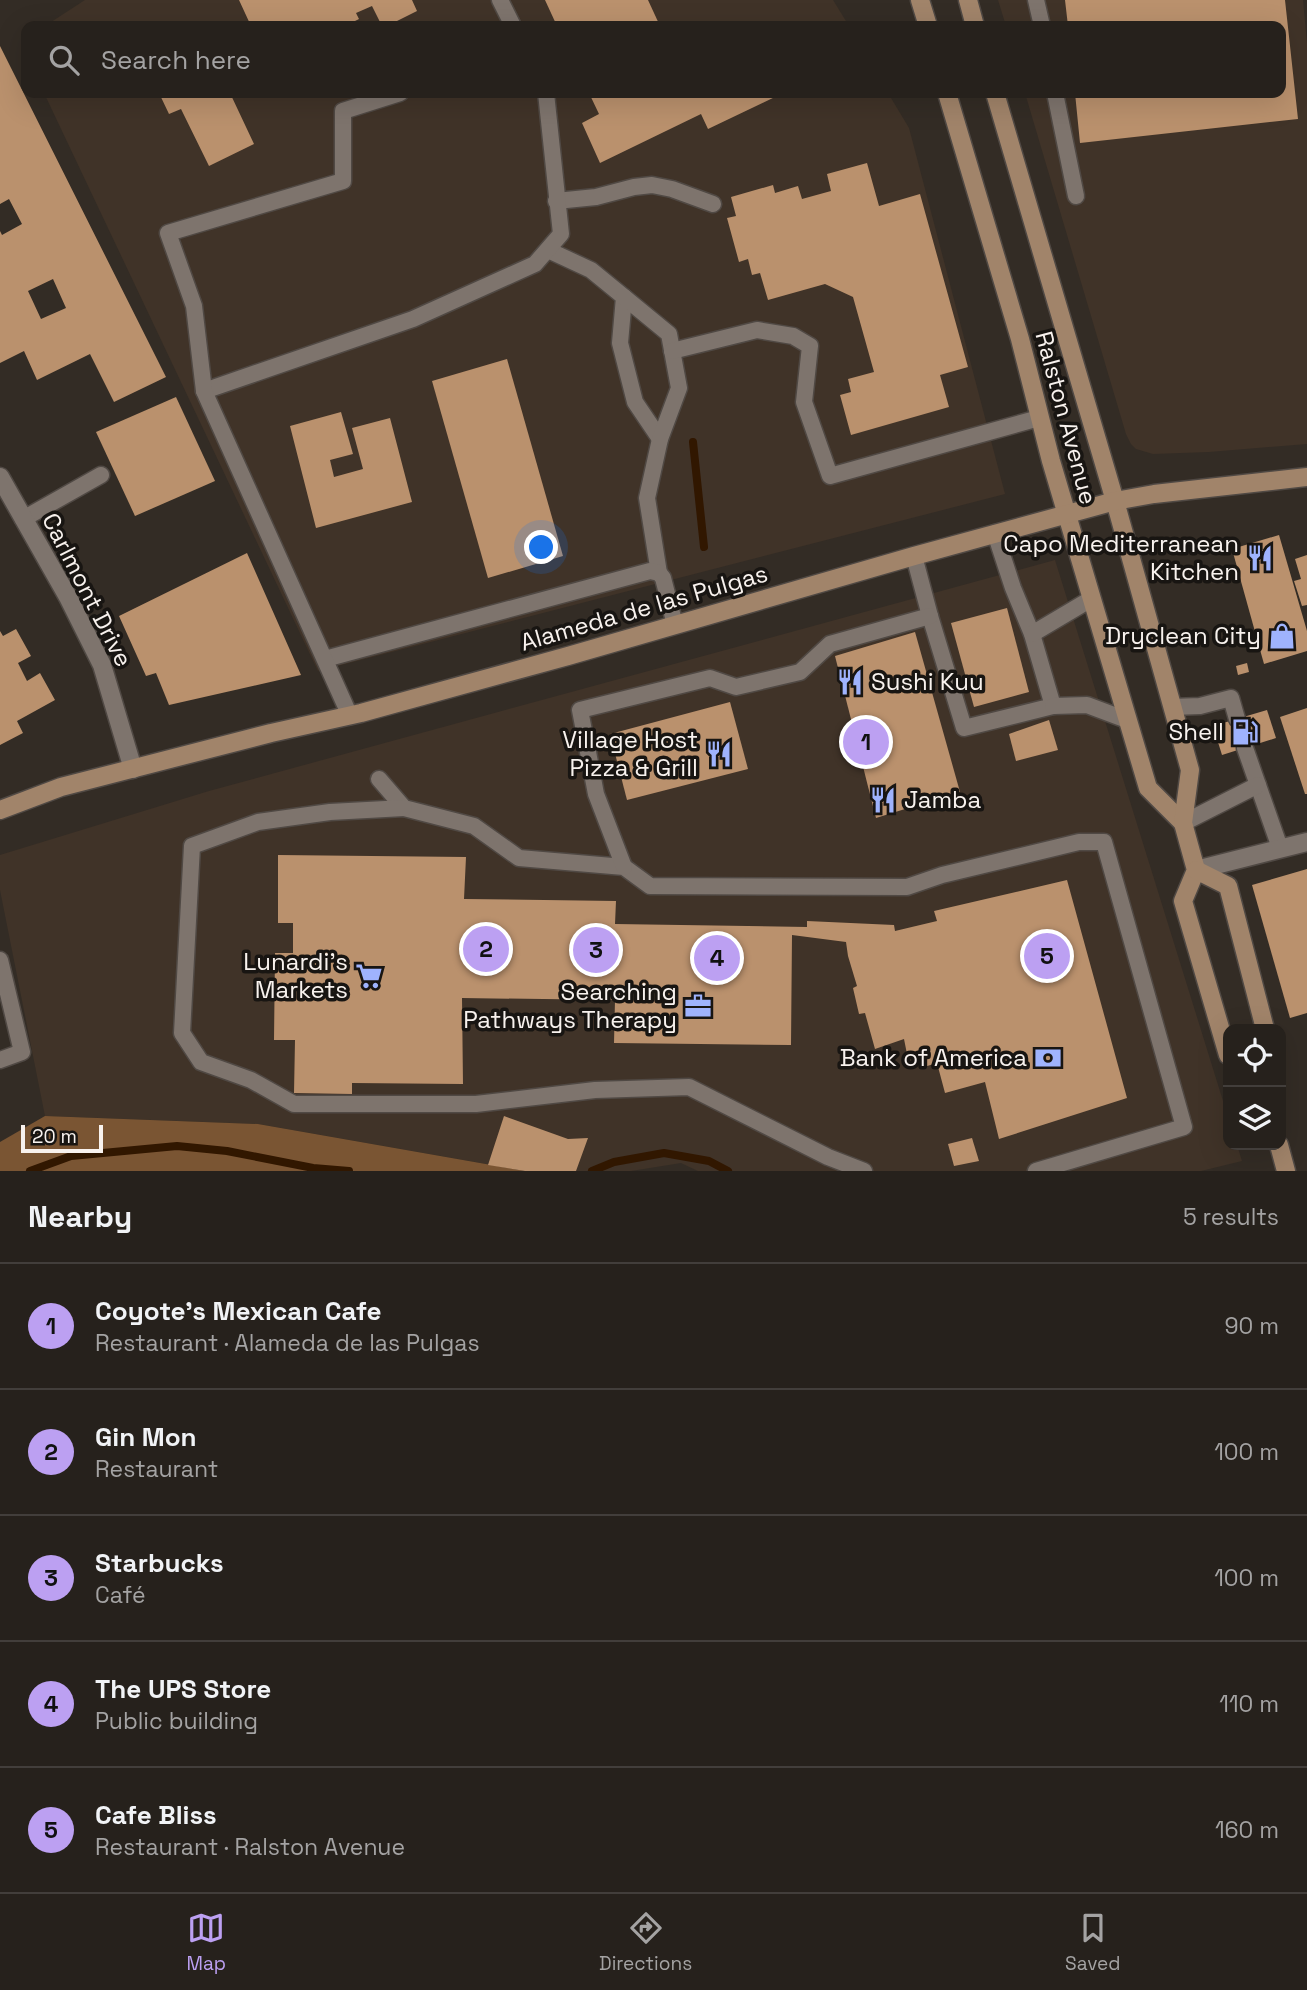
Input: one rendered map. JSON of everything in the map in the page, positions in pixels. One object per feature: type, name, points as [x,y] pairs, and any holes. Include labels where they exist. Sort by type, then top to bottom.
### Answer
[{"type":"main road","points":[[920,0],[926,21]]},
{"type":"main road","points":[[968,0],[974,21]]},
{"type":"main road","name":"Ralston Avenue","points":[[948,98],[1020,339],[1066,513],[1148,788],[1183,823]]},
{"type":"main road","name":"Ralston Avenue","points":[[996,98],[1191,770],[1183,823],[1196,870]]},
{"type":"main road","name":"Alameda de las Pulgas","points":[[0,810],[61,787],[271,733],[350,716],[1066,513],[1154,494],[1307,477]]},
{"type":"main road","points":[[1223,1038],[1183,901],[1196,870],[1228,886],[1264,1024]]},
{"type":"main road","points":[[1280,1150],[1286,1171]]},
{"type":"street","name":"Carlmont Drive","points":[[0,477],[68,597],[102,665],[133,769]]},
{"type":"street","points":[[1196,870],[1307,842]]},
{"type":"lane","points":[[500,0],[510,21]]},
{"type":"lane","points":[[1036,0],[1041,21]]},
{"type":"lane","points":[[350,716],[204,391],[194,306],[168,233],[343,181],[343,111],[384,98]]},
{"type":"lane","points":[[204,391],[413,319],[535,264],[561,234],[546,98]]},
{"type":"lane","points":[[1056,98],[1076,196]]},
{"type":"lane","points":[[556,201],[596,197],[652,185],[672,189],[713,204]]},
{"type":"lane","points":[[548,250],[591,270],[669,334],[679,388],[660,439],[647,498],[659,573],[663,578],[675,625]]},
{"type":"lane","points":[[624,296],[620,343],[623,355],[635,402],[660,439]]},
{"type":"lane","points":[[672,351],[757,330],[793,336],[810,346],[804,402],[830,476],[1039,418]]},
{"type":"lane","points":[[23,519],[101,475]]},
{"type":"lane","points":[[995,533],[1032,634],[1053,706]]},
{"type":"lane","points":[[914,556],[964,728],[1053,706],[1087,705],[1127,720]]},
{"type":"lane","points":[[324,659],[650,571],[659,573]]},
{"type":"lane","points":[[1032,634],[1091,599]]},
{"type":"lane","points":[[624,867],[596,794],[580,710],[710,678],[736,687],[800,672],[830,644],[930,616]]},
{"type":"lane","points":[[1172,707],[1200,706],[1231,698],[1237,719]]},
{"type":"lane","points":[[1245,748],[1280,848]]},
{"type":"lane","points":[[379,779],[404,808]]},
{"type":"lane","points":[[1183,823],[1258,785]]},
{"type":"lane","points":[[864,1171],[828,1157],[689,1087],[595,1090],[477,1104],[294,1104],[251,1080],[201,1062],[182,1033],[192,846],[258,822],[330,811],[404,808],[474,826],[519,858],[624,867],[650,886],[907,887],[942,875],[1079,842],[1104,842],[1184,1127],[1036,1171]]},
{"type":"lane","points":[[0,960],[22,1052],[0,1060]]},
{"type":"shaded area","points":[[85,0],[833,0],[846,21],[53,21]]},
{"type":"shaded area","points":[[998,0],[1303,0],[1307,43],[1307,444],[1153,454],[1136,449],[1131,444],[1026,98],[1286,98],[1286,21],[1004,21]]},
{"type":"shaded area","points":[[46,98],[891,98],[909,128],[1005,494],[318,671]]},
{"type":"shaded area","points":[[1055,560],[1223,1101],[1223,1150],[1239,1150],[1242,1161],[1201,1171],[698,1171],[681,1163],[631,1171],[525,1171],[258,1124],[45,1116],[0,890],[0,855],[209,791]]},
{"type":"shaded area","points":[[45,1116],[258,1124],[525,1171],[0,1171],[0,1142]]},
{"type":"building","points":[[239,0],[412,0],[417,11],[397,21],[380,21],[372,6],[356,13],[359,19],[355,21],[249,21]]},
{"type":"building","points":[[545,0],[648,0],[658,21],[555,21]]},
{"type":"building","points":[[1065,0],[1285,0],[1298,119],[1080,143],[1076,98],[1286,98],[1286,21],[1067,21]]},
{"type":"building","points":[[0,46],[21,88],[21,98],[26,98],[166,377],[114,402],[90,354],[37,380],[24,351],[0,363],[0,231],[2,235],[22,224],[9,199],[0,204]],"holes":[[[53,279],[66,308],[41,319],[28,291]]]},
{"type":"building","points":[[161,98],[232,98],[254,144],[209,166],[181,109],[169,114]]},
{"type":"building","points":[[591,98],[773,98],[708,129],[701,114],[600,163],[582,123],[599,114]]},
{"type":"building","points":[[867,163],[879,206],[920,194],[968,367],[940,375],[949,407],[851,435],[840,395],[851,392],[848,379],[874,372],[853,297],[825,284],[768,300],[760,273],[752,275],[748,259],[739,262],[727,218],[736,216],[731,197],[773,185],[775,193],[798,186],[802,199],[831,191],[827,174]]},
{"type":"building","points":[[507,359],[563,556],[488,578],[432,381]]},
{"type":"building","points":[[176,397],[215,481],[135,516],[96,432]]},
{"type":"building","points":[[341,412],[353,454],[330,460],[334,477],[363,469],[352,428],[390,418],[412,502],[316,528],[290,426]]},
{"type":"building","points":[[1279,535],[1307,631],[1307,651],[1264,664],[1232,549]]},
{"type":"building","points":[[247,553],[301,675],[169,705],[156,673],[146,676],[119,616]]},
{"type":"building","points":[[1307,555],[1307,605],[1302,606],[1294,581],[1301,579],[1295,559]]},
{"type":"building","points":[[1007,608],[1029,692],[974,707],[951,623]]},
{"type":"building","points":[[16,629],[31,656],[18,663],[27,681],[40,673],[55,700],[17,721],[23,733],[0,745],[0,631],[3,636]]},
{"type":"building","points":[[915,632],[960,792],[876,818],[835,656]]},
{"type":"building","points":[[1247,663],[1249,672],[1238,675],[1236,666]]},
{"type":"building","points":[[730,702],[748,769],[627,800],[610,734]]},
{"type":"building","points":[[1307,708],[1307,794],[1305,794],[1280,717]]},
{"type":"building","name":"Shell","points":[[1267,710],[1276,738],[1222,755],[1213,726]]},
{"type":"building","points":[[1049,720],[1058,750],[1016,761],[1009,734]]},
{"type":"building","points":[[278,855],[466,857],[464,899],[616,901],[615,924],[807,927],[807,921],[894,925],[895,931],[937,921],[934,911],[1067,880],[1127,1098],[999,1139],[985,1082],[945,1093],[937,1063],[924,1067],[921,1050],[907,1054],[904,1039],[875,1049],[865,1013],[859,1014],[853,988],[857,986],[846,942],[792,935],[791,1045],[614,1043],[615,1000],[462,998],[463,1084],[352,1083],[352,1094],[294,1093],[295,1040],[274,1040],[275,953],[293,953],[293,923],[278,923]]},
{"type":"building","points":[[1307,869],[1307,1013],[1290,1018],[1252,885]]},
{"type":"building","points":[[504,1116],[568,1139],[588,1138],[576,1171],[525,1171],[488,1165]]},
{"type":"building","points":[[972,1138],[979,1161],[954,1166],[948,1144]]},
{"type":"waterway","points":[[693,442],[704,547]]},
{"type":"waterway","points":[[30,1171],[71,1156],[177,1146],[227,1151],[313,1168],[349,1171]]},
{"type":"waterway","points":[[592,1171],[614,1162],[664,1153],[709,1161],[728,1171]]},
{"type":"place","name":"Capo Mediterranean Kitchen","points":[[1260,558]]},
{"type":"place","name":"Dryclean City","points":[[1282,636]]},
{"type":"place","name":"Sushi Kuu","points":[[850,682]]},
{"type":"place","name":"Shell","points":[[1245,732]]},
{"type":"place","name":"Coyote's Mexican Cafe","points":[[866,742]]},
{"type":"place","name":"Village Host Pizza & Grill","points":[[719,754]]},
{"type":"place","name":"Jamba","points":[[883,800]]},
{"type":"place","name":"Gin Mon","points":[[486,949]]},
{"type":"place","name":"Starbucks","points":[[596,950]]},
{"type":"place","name":"Cafe Bliss","points":[[1047,956]]},
{"type":"place","name":"The UPS Store","points":[[717,958]]},
{"type":"place","name":"Lunardi's Markets","points":[[369,976]]},
{"type":"place","name":"Searching Pathways Therapy","points":[[698,1006]]},
{"type":"place","name":"Bank of America","points":[[1048,1058]]}]
